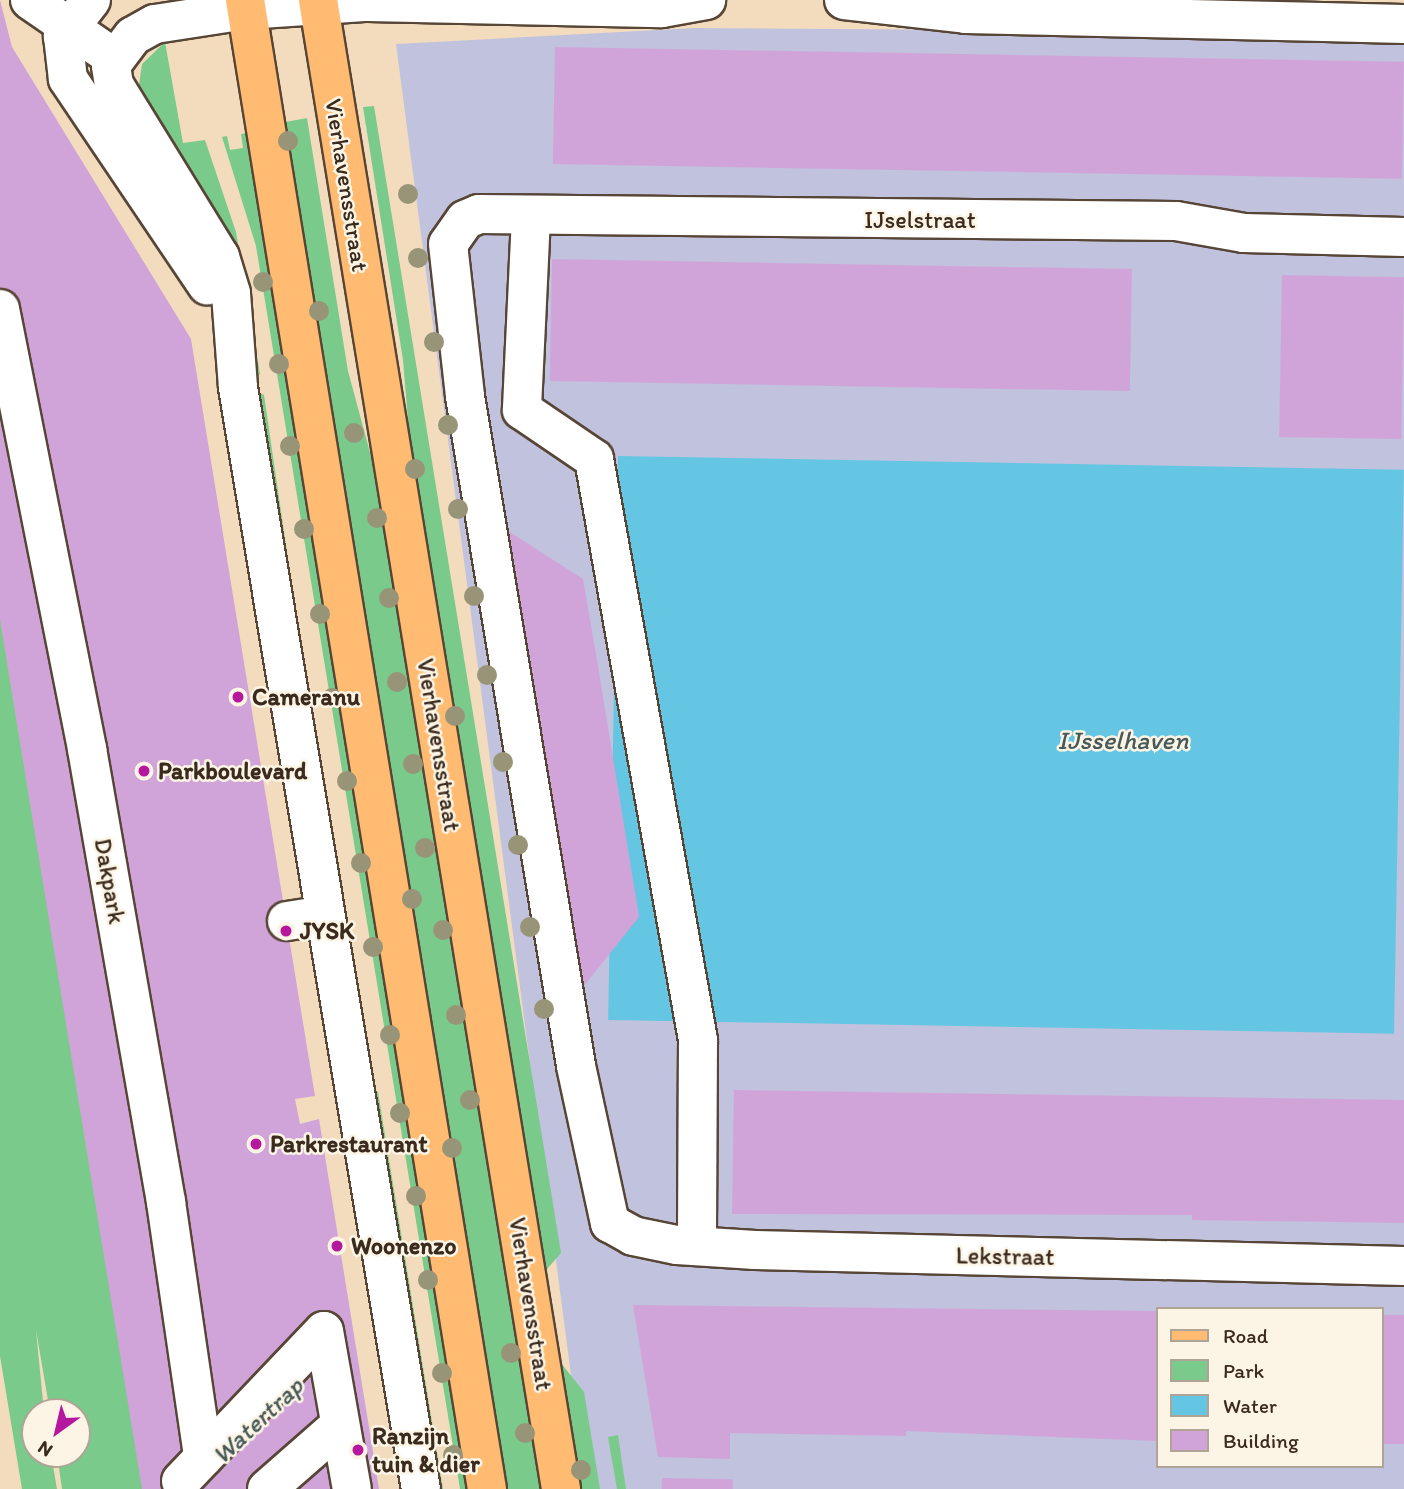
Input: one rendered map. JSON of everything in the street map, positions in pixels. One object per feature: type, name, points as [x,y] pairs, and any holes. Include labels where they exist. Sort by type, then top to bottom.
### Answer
[{"type":"main road","name":"Vierhavensstraat","points":[[318,1],[561,1489]]},
{"type":"main road","points":[[245,5],[487,1489]]},
{"type":"street","points":[[30,0],[79,12],[114,58],[114,85],[219,257],[231,293],[230,334],[305,918],[421,1489]]},
{"type":"street","points":[[114,58],[133,36],[155,24],[245,5],[318,1],[662,8],[706,0]]},
{"type":"street","points":[[844,0],[966,14],[1404,24]]},
{"type":"street","points":[[79,12],[61,46],[68,79],[205,280],[230,334]]},
{"type":"street","name":"IJselstraat","points":[[610,1223],[576,1066],[465,396],[448,244],[460,225],[479,215],[1130,222],[1404,237]]},
{"type":"street","points":[[531,217],[522,410],[594,459],[698,1040],[697,1246]]},
{"type":"street","name":"Dakpark","points":[[0,309],[92,776],[192,1469],[324,1332],[352,1489]]},
{"type":"street","name":"Lekstraat","points":[[610,1223],[633,1236],[697,1246],[1404,1266]]},
{"type":"street","points":[[267,1489],[340,1425]]},
{"type":"shaded area","points":[[695,28],[1404,33],[1404,1489],[586,1489],[396,44]]},
{"type":"green space","points":[[165,42],[183,143],[205,140],[236,232],[260,374],[256,379],[138,92],[142,64]]},
{"type":"green space","points":[[374,106],[561,1253],[541,1276],[414,491],[403,360],[363,107]]},
{"type":"green space","points":[[307,118],[348,371],[383,501],[546,1489],[500,1489],[275,124]]},
{"type":"green space","points":[[247,133],[469,1489],[460,1489],[256,246],[222,137],[227,136],[230,150],[243,148],[241,134]]},
{"type":"green space","points":[[258,392],[264,395],[306,682]]},
{"type":"green space","points":[[0,407],[159,1489],[62,1489],[59,1468],[91,1468],[91,1398],[48,1398],[36,1330],[43,1398],[21,1398],[21,1468],[53,1468],[57,1489],[22,1489],[0,1356]]},
{"type":"green space","points":[[372,1089],[378,1092],[443,1489],[433,1489]]},
{"type":"green space","points":[[557,1358],[584,1392],[600,1489],[576,1489]]},
{"type":"green space","points":[[618,1435],[626,1489],[617,1489],[608,1437]]},
{"type":"water","name":"IJsselhaven","points":[[618,456],[1404,470],[1394,1034],[608,1020]]},
{"type":"building","name":"Parkboulevard","points":[[0,0],[12,47],[191,339],[315,1096],[295,1099],[300,1124],[319,1119],[379,1489],[142,1489],[0,620]]},
{"type":"building","points":[[555,47],[1404,62],[1402,179],[553,164]]},
{"type":"building","points":[[552,259],[1132,269],[1130,391],[550,381]]},
{"type":"building","points":[[1282,275],[1404,277],[1401,439],[1279,437]]},
{"type":"building","points":[[508,531],[583,579],[598,666],[639,917],[583,987],[549,779],[542,779],[536,742],[542,739]]},
{"type":"building","points":[[734,1090],[1404,1100],[1404,1223],[1192,1220],[1192,1215],[732,1214]]},
{"type":"building","points":[[633,1305],[1156,1311],[1156,1441],[906,1431],[906,1436],[730,1433],[730,1459],[658,1457]]},
{"type":"building","points":[[1383,1315],[1404,1315],[1404,1444],[1383,1444]]},
{"type":"building","points":[[662,1478],[733,1479],[733,1489],[662,1489]]},
{"type":"place","name":"Cameranu","points":[[238,697]]},
{"type":"place","name":"Parkboulevard","points":[[144,771]]},
{"type":"place","name":"JYSK","points":[[286,931]]},
{"type":"place","name":"Parkrestaurant","points":[[256,1144]]},
{"type":"place","name":"Woonenzo","points":[[337,1246]]},
{"type":"place","name":"Ranzijn tuin & dier","points":[[358,1450]]},
{"type":"water label","name":"Watertrap","points":[[258,1421]]}]
